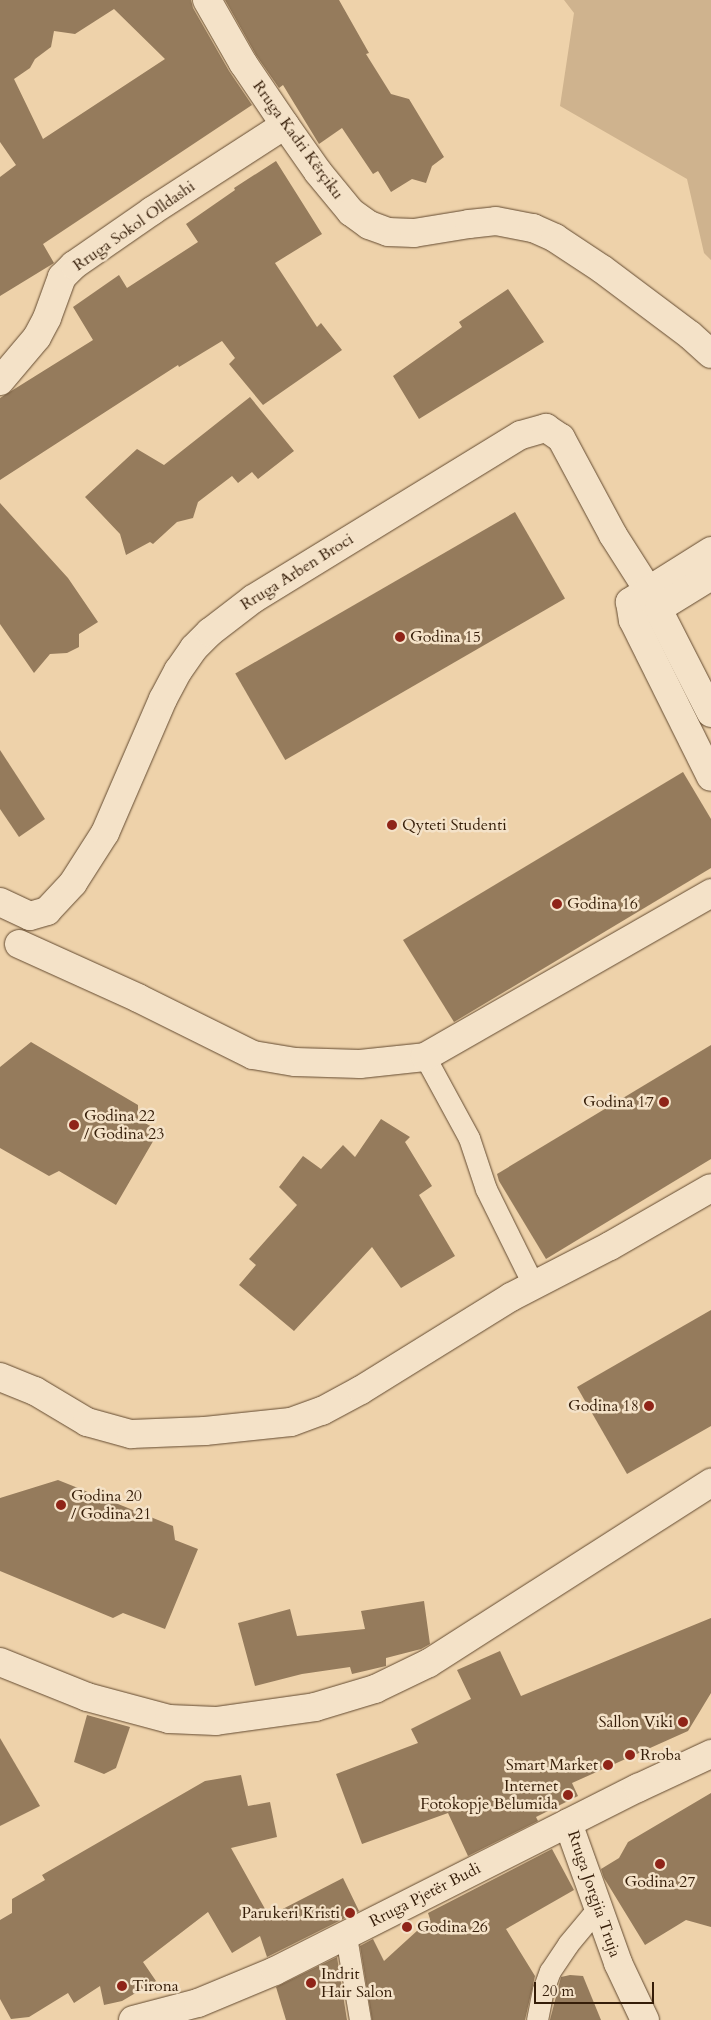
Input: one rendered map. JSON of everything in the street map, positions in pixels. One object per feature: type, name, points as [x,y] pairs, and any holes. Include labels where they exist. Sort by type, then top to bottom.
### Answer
[{"type":"street","name":"Rruga Kadri Kërçiku","points":[[207,0],[243,63],[318,172],[350,212],[369,225],[388,232],[414,233],[496,221],[533,228],[555,238],[602,270],[690,335],[711,354]]},
{"type":"street","name":"Rruga Sokol Olldashi","points":[[0,381],[24,356],[37,337],[47,318],[62,277],[74,265],[152,211],[285,125]]},
{"type":"street","name":"Rruga Arben Broci","points":[[0,902],[5,906],[30,916],[47,911],[73,883],[105,833],[163,699],[178,671],[194,648],[210,632],[253,599],[521,435],[546,428],[561,438],[613,535],[654,599],[711,713]]},
{"type":"street","points":[[654,599],[711,551]]},
{"type":"street","points":[[711,576],[654,599],[630,602],[633,620],[711,777]]},
{"type":"street","points":[[19,944],[138,998],[253,1056],[294,1062],[360,1064],[425,1057],[711,893]]},
{"type":"street","points":[[0,1377],[35,1391],[87,1422],[131,1434],[205,1431],[291,1422],[322,1411],[361,1390],[534,1286],[610,1246],[711,1188]]},
{"type":"street","points":[[0,1662],[116,1707],[169,1719],[202,1722],[224,1721],[315,1707],[375,1689],[430,1662],[711,1483]]},
{"type":"street","name":"Rruga Pjetër Budi","points":[[133,2020],[198,2003],[275,1971],[568,1822],[711,1754]]},
{"type":"street","name":"Rruga Jorgjia Truja","points":[[568,1822],[618,1964],[645,2020]]},
{"type":"lane","points":[[425,1057],[469,1138],[486,1189],[534,1286]]},
{"type":"lane","points":[[537,2020],[543,1990],[550,1971],[568,1944],[598,1908]]},
{"type":"lane","points":[[346,1936],[360,2020]]},
{"type":"shaded area","points":[[564,0],[711,0],[711,260],[704,253],[687,179],[560,106],[574,13]]},
{"type":"building","points":[[0,0],[191,0],[193,8],[229,71],[252,105],[43,244],[54,263],[0,296],[0,177],[16,165],[0,142]],"holes":[[[114,9],[165,59],[43,139],[14,79],[30,68],[35,59],[51,47],[54,31],[75,34]]]},
{"type":"building","points":[[225,0],[339,0],[369,53],[366,54],[391,94],[409,99],[444,157],[432,166],[426,183],[412,179],[391,192],[378,171],[373,174],[342,128],[319,144],[283,85],[279,88],[256,55]]},
{"type":"building","points":[[276,161],[322,234],[275,263],[317,327],[321,323],[342,350],[263,405],[229,364],[235,358],[222,341],[179,367],[178,365],[0,480],[0,398],[93,340],[73,307],[119,275],[127,288],[198,242],[186,224],[235,190],[234,188]]},
{"type":"building","points":[[508,289],[544,342],[419,419],[393,376],[462,327],[459,322]]},
{"type":"building","points":[[250,397],[294,451],[258,479],[252,472],[238,483],[232,476],[198,502],[193,518],[177,522],[153,544],[150,542],[126,555],[120,534],[85,497],[137,449],[164,465]]},
{"type":"building","points":[[0,503],[68,578],[98,622],[79,634],[79,647],[67,653],[50,654],[34,673],[0,624]]},
{"type":"building","name":"Godina 15","points":[[515,512],[565,599],[285,760],[235,674]]},
{"type":"building","points":[[0,750],[45,819],[19,837],[0,809]]},
{"type":"building","name":"Godina 16","points":[[683,772],[711,819],[711,868],[454,1022],[403,940]]},
{"type":"building","name":"Godina 22 / Godina 23","points":[[31,1042],[138,1105],[138,1119],[159,1131],[116,1205],[59,1171],[49,1176],[0,1148],[0,1067]]},
{"type":"building","name":"Godina 17","points":[[711,1045],[711,1159],[546,1259],[499,1181],[497,1174]]},
{"type":"building","points":[[381,1119],[410,1137],[405,1142],[432,1186],[419,1195],[455,1256],[401,1288],[372,1247],[294,1331],[239,1285],[256,1265],[249,1259],[297,1205],[279,1187],[303,1156],[321,1169],[343,1145],[355,1157]]},
{"type":"building","name":"Godina 18","points":[[711,1310],[711,1426],[627,1474],[577,1387]]},
{"type":"building","name":"Godina 20 / Godina 21","points":[[58,1480],[173,1526],[175,1540],[198,1549],[165,1629],[123,1613],[113,1618],[0,1571],[0,1498]]},
{"type":"building","points":[[424,1601],[430,1644],[421,1649],[386,1658],[386,1666],[352,1674],[350,1667],[302,1674],[255,1686],[238,1623],[290,1609],[297,1636],[365,1629],[361,1611]]},
{"type":"building","points":[[711,1618],[711,1693],[688,1731],[572,1783],[578,1796],[536,1817],[538,1821],[468,1856],[448,1813],[362,1844],[336,1774],[418,1743],[411,1729],[471,1699],[457,1670],[500,1651],[521,1696]]},
{"type":"building","points":[[87,1715],[130,1727],[116,1768],[104,1774],[74,1762]]},
{"type":"building","points":[[0,1738],[40,1806],[0,1826]]},
{"type":"building","points":[[241,1775],[248,1806],[270,1802],[277,1837],[231,1848],[269,1916],[343,1878],[359,1911],[267,1957],[260,1936],[232,1953],[208,1912],[143,1962],[156,1981],[122,2001],[104,2005],[100,1986],[74,2003],[68,1993],[29,2017],[11,2019],[0,1999],[0,1920],[12,1913],[12,1899],[45,1880],[42,1875],[205,1781]]},
{"type":"building","name":"Godina 27","points":[[711,1793],[711,1927],[686,1920],[645,1945],[604,1878],[601,1869],[619,1858],[628,1842]]},
{"type":"building","points":[[552,1849],[574,1890],[506,1929],[535,1976],[525,2020],[372,2020],[360,1946],[373,1939],[384,1961],[430,1919],[428,1913]]},
{"type":"building","points":[[337,1957],[347,2020],[286,2020],[276,1987]]},
{"type":"building","points":[[570,1975],[583,1976],[601,2020],[550,2020],[561,1977]]},
{"type":"place","name":"Godina 15","points":[[400,637]]},
{"type":"place","name":"Qyteti Studenti","points":[[392,825]]},
{"type":"place","name":"Godina 16","points":[[557,904]]},
{"type":"place","name":"Godina 17","points":[[664,1102]]},
{"type":"place","name":"Godina 22 / Godina 23","points":[[74,1125]]},
{"type":"place","name":"Godina 18","points":[[649,1406]]},
{"type":"place","name":"Godina 20 / Godina 21","points":[[61,1505]]},
{"type":"place","name":"Sallon Viki","points":[[683,1722]]},
{"type":"place","name":"Rroba","points":[[630,1755]]},
{"type":"place","name":"Smart Market","points":[[608,1765]]},
{"type":"place","name":"Internet Fotokopje Belumida","points":[[568,1795]]},
{"type":"place","name":"Godina 27","points":[[660,1864]]},
{"type":"place","name":"Parukeri Kristi","points":[[350,1913]]},
{"type":"place","name":"Godina 26","points":[[407,1927]]},
{"type":"place","name":"Indrit Hair Salon","points":[[311,1983]]},
{"type":"place","name":"Tirona","points":[[122,1986]]}]
